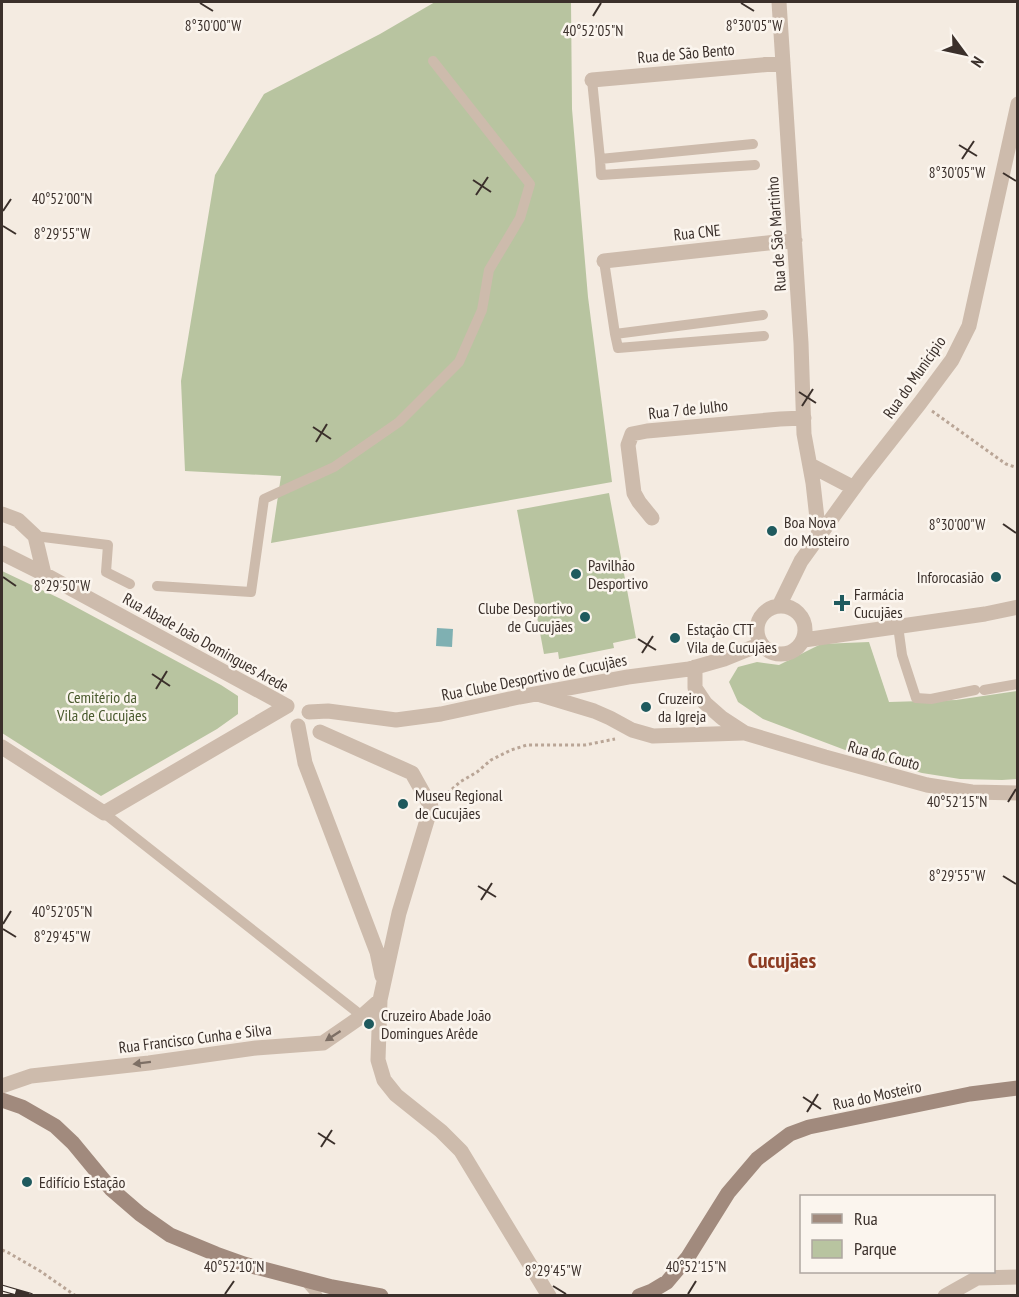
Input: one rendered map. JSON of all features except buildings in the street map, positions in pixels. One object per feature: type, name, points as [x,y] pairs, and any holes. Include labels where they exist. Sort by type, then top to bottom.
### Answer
[{"type":"main road","name":"Rua do Mosteiro","points":[[649,1294],[668,1282],[688,1257],[728,1193],[757,1159],[790,1134],[809,1127],[970,1094],[1017,1088]]},
{"type":"main road","points":[[2,1100],[22,1107],[55,1126],[73,1143],[111,1189],[140,1214],[170,1235],[244,1264],[333,1287],[381,1296]]},
{"type":"street","name":"Rua de São Martinho","points":[[779,2],[801,343],[804,434],[819,536]]},
{"type":"street","name":"Rua de São Bento","points":[[592,80],[783,63]]},
{"type":"street","name":"Rua do Município","points":[[779,606],[801,561],[952,360],[969,326],[1017,104]]},
{"type":"street","name":"Rua CNE","points":[[604,261],[795,240]]},
{"type":"street","name":"Rua 7 de Julho","points":[[652,519],[634,493],[628,445],[632,434],[804,418]]},
{"type":"street","points":[[810,465],[854,488]]},
{"type":"street","points":[[2,514],[18,520],[35,536],[44,574]]},
{"type":"street","name":"Rua Abade João Domingues Arede","points":[[2,553],[287,706]]},
{"type":"street","points":[[779,606],[795,610],[805,624],[804,640],[792,652],[775,654],[761,644],[758,636],[760,620],[765,613],[779,606]]},
{"type":"street","points":[[804,640],[985,614],[1017,607]]},
{"type":"street","name":"Rua Clube Desportivo de Cucujães","points":[[309,712],[328,711],[396,720],[441,714],[628,677],[695,667],[724,659],[761,644]]},
{"type":"street","name":"Rua do Couto","points":[[695,667],[695,688],[705,703],[745,733],[927,785],[972,792],[1017,792]]},
{"type":"street","name":"Rua do Couto","points":[[538,694],[594,711],[632,730],[653,736],[745,733]]},
{"type":"street","points":[[2,747],[104,813],[297,702],[307,706],[309,712],[307,721],[298,726]]},
{"type":"street","points":[[287,706],[288,719],[298,726],[305,763],[377,952],[383,984]]},
{"type":"street","points":[[320,732],[412,773],[431,807],[399,913],[383,984],[380,1000],[378,1060],[384,1080],[396,1095],[441,1131],[461,1151],[549,1296]]},
{"type":"street","name":"Rua Francisco Cunha e Silva","points":[[2,1086],[31,1076],[256,1048],[322,1043],[362,1017],[380,1000]]},
{"type":"street","points":[[945,1296],[977,1278],[1017,1277]]},
{"type":"lane","points":[[157,585],[251,592],[264,499],[334,467],[372,441],[399,422],[459,362],[482,310],[489,270],[520,218],[530,184],[433,61]]},
{"type":"lane","points":[[592,80],[601,176],[755,165]]},
{"type":"lane","points":[[600,159],[753,144]]},
{"type":"lane","points":[[604,261],[618,348],[764,336]]},
{"type":"lane","points":[[615,334],[763,315]]},
{"type":"lane","points":[[35,536],[108,545],[106,572],[130,584]]},
{"type":"lane","points":[[898,626],[902,655],[916,698],[931,699],[1017,684]]},
{"type":"lane","points":[[104,813],[362,1017]]},
{"type":"lane","points":[[305,1280],[318,1296]]},
{"type":"path","points":[[920,403],[1006,464],[1017,468]]},
{"type":"path","points":[[450,790],[492,760],[527,745],[585,745],[622,737]]},
{"type":"path","points":[[2,1250],[9,1252],[76,1296]]},
{"type":"green space","points":[[435,2],[571,2],[572,109],[588,297],[612,482],[271,543],[281,476],[185,471],[181,381],[215,175],[264,94],[380,34]]},
{"type":"green space","name":"Pavilhão Desportivo","points":[[609,493],[636,638],[613,643],[614,648],[559,659],[558,652],[544,654],[517,510]]},
{"type":"green space","name":"Cemitério da Vila de Cucujães","points":[[2,571],[61,599],[221,685],[238,696],[238,714],[217,729],[101,796],[2,733]]},
{"type":"green space","points":[[869,642],[889,702],[956,700],[1017,691],[1017,779],[960,779],[922,773],[853,753],[763,719],[738,702],[729,682],[738,667],[757,662],[779,665],[821,644]]},
{"type":"water","points":[[437,628],[453,629],[452,647],[436,646]]},
{"type":"railway","points":[[2,1288],[30,1296]]},
{"type":"place","name":"Boa Nova do Mosteiro","points":[[772,531]]},
{"type":"place","name":"Pavilhão Desportivo","points":[[576,574]]},
{"type":"place","name":"Inforocasião","points":[[996,577]]},
{"type":"place","name":"Farmácia Cucujães","points":[[842,603]]},
{"type":"place","name":"Clube Desportivo de Cucujães","points":[[585,617]]},
{"type":"place","name":"Estação CTT Vila de Cucujães","points":[[675,638]]},
{"type":"place","name":"Cruzeiro da Igreja","points":[[646,707]]},
{"type":"place","name":"Museu Regional de Cucujães","points":[[403,804]]},
{"type":"place","name":"Cruzeiro Abade João Domingues Arêde","points":[[369,1024]]},
{"type":"place","name":"Edifício Estação","points":[[27,1182]]},
{"type":"district","name":"Cucujães","points":[[782,960]]}]
